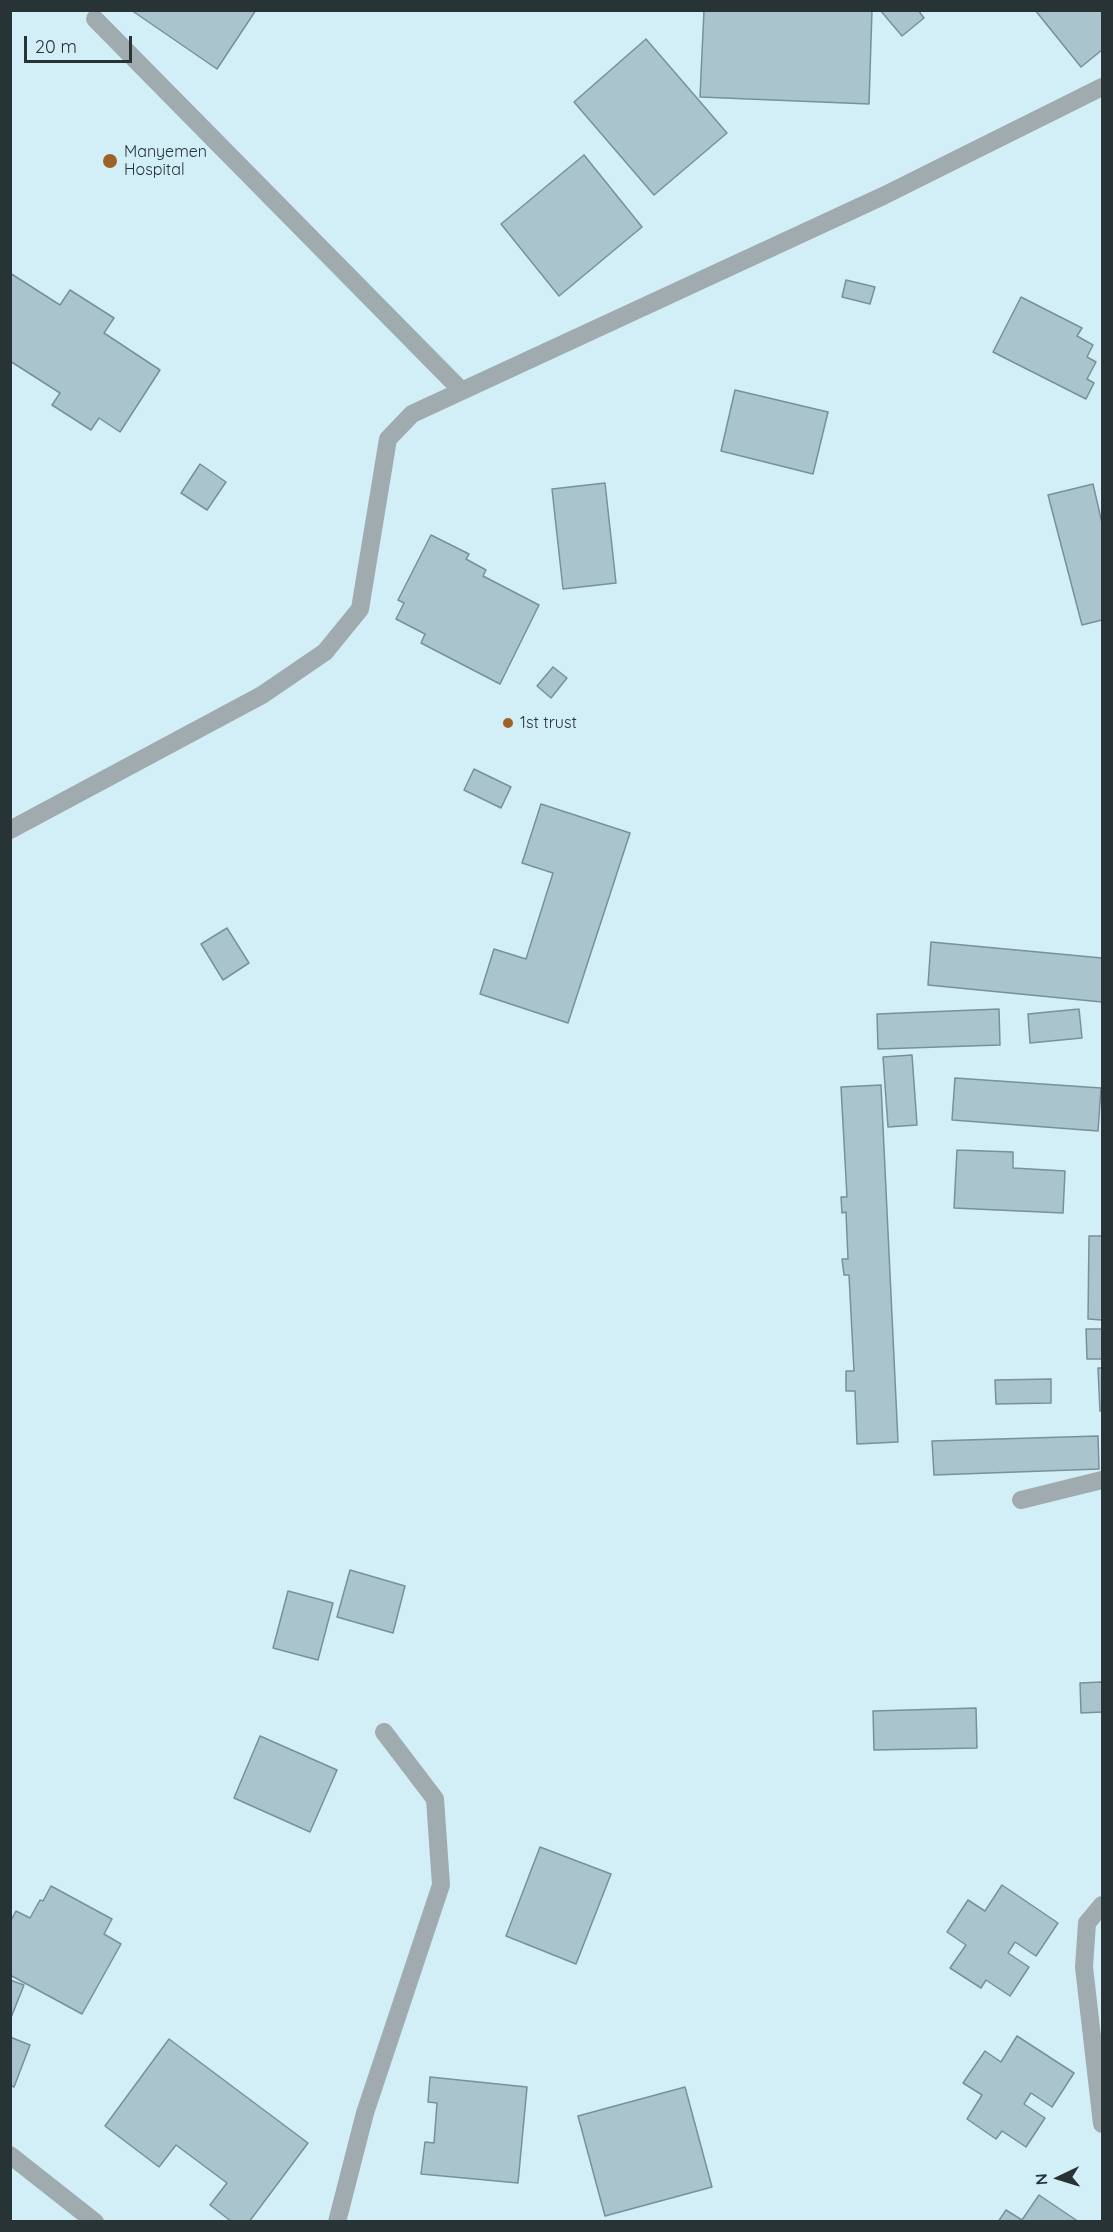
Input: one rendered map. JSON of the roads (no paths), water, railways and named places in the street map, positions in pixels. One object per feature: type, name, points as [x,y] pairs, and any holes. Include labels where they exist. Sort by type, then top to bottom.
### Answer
[{"type":"street","points":[[95,19],[462,391]]},
{"type":"street","points":[[10,830],[262,695],[325,652],[360,609],[388,440],[412,414],[883,196],[1102,87]]},
{"type":"street","points":[[1021,1500],[1102,1480]]},
{"type":"street","points":[[337,2222],[365,2113],[441,1885],[435,1798],[384,1732]]},
{"type":"street","points":[[1102,1905],[1087,1923],[1084,1966],[1102,2124]]},
{"type":"street","points":[[10,2155],[94,2222]]},
{"type":"place","name":"Manyemen Hospital","points":[[110,161]]},
{"type":"place","name":"1st trust","points":[[508,723]]}]
